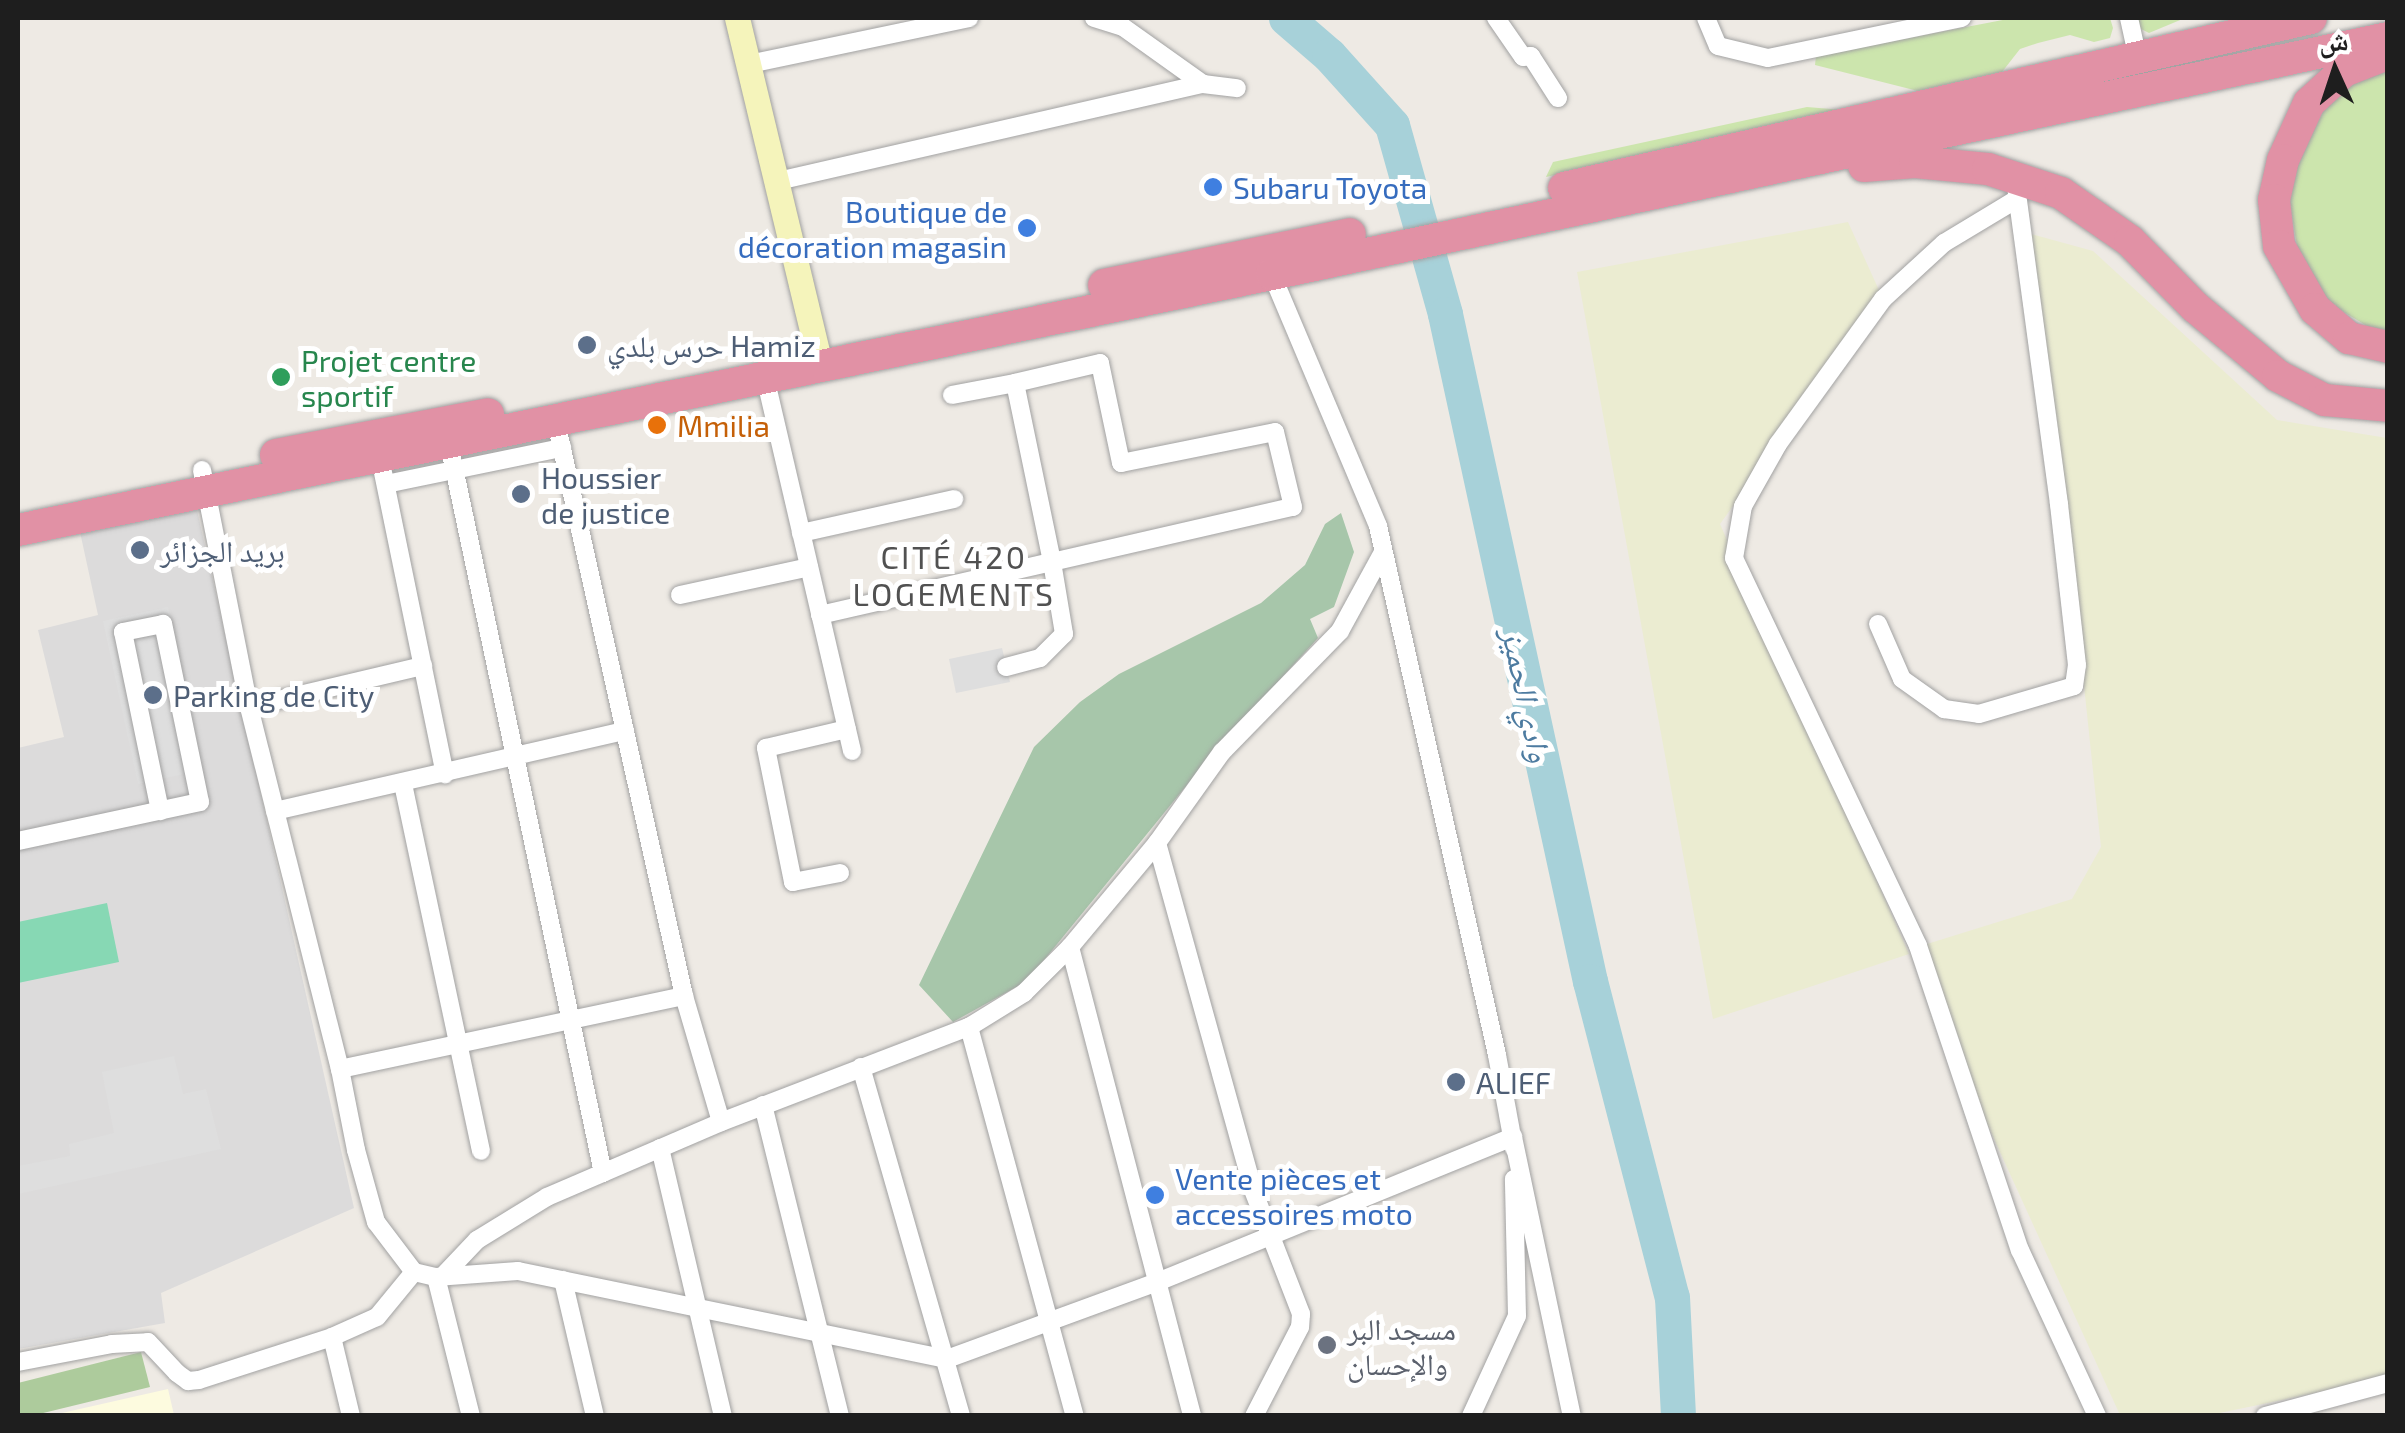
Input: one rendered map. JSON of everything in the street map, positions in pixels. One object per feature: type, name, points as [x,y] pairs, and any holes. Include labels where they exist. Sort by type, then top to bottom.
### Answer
[{"type":"highway","points":[[2138,59],[2212,27],[2223,18]]},
{"type":"highway","points":[[18,509],[205,481],[1530,207],[2311,18]]},
{"type":"highway","points":[[1530,207],[1744,174],[2388,38]]},
{"type":"highway","points":[[2388,54],[2344,71],[2310,103],[2283,160],[2274,200],[2279,246],[2315,309],[2349,338],[2388,348]]},
{"type":"highway","points":[[1744,174],[1915,162],[1988,169],[2016,188],[2061,193],[2130,241],[2195,308],[2278,376],[2325,400],[2388,406]]},
{"type":"highway","points":[[18,530],[205,481],[383,471],[559,435],[765,377],[818,356]]},
{"type":"street","points":[[738,18],[818,356]]},
{"type":"street","points":[[749,64],[969,18]]},
{"type":"street","points":[[1094,18],[1124,27],[1202,84]]},
{"type":"street","points":[[1496,18],[1522,57],[1532,56],[1558,98]]},
{"type":"street","points":[[1706,18],[1718,46],[1768,58],[1962,18]]},
{"type":"street","points":[[2129,18],[2138,59]]},
{"type":"street","points":[[778,182],[1202,84],[1237,88]]},
{"type":"street","points":[[1878,624],[1902,679],[1944,710],[1979,714],[2074,686],[2077,664],[2059,504],[2016,188],[1944,243],[1883,299],[1778,444],[1743,506],[1734,558],[1918,946],[2020,1250],[2097,1416]]},
{"type":"street","points":[[1268,262],[1378,526],[1572,1400],[1572,1416]]},
{"type":"street","points":[[820,614],[1293,507],[1275,432],[1120,463],[1100,363],[952,395]]},
{"type":"street","points":[[765,377],[852,751]]},
{"type":"street","points":[[1006,666],[1040,658],[1064,634],[1015,383]]},
{"type":"street","points":[[559,435],[684,996],[721,1122]]},
{"type":"street","points":[[451,457],[603,1173]]},
{"type":"street","points":[[383,471],[444,774]]},
{"type":"street","points":[[205,481],[249,707],[376,1222],[414,1272],[439,1277],[518,1272],[947,1359],[1154,1282],[1514,1137]]},
{"type":"street","points":[[802,533],[954,499]]},
{"type":"street","points":[[439,1277],[477,1240],[547,1198],[721,1122],[969,1026],[1024,993],[1070,947],[1156,843],[1222,752],[1340,631],[1382,554]]},
{"type":"street","points":[[680,595],[809,568]]},
{"type":"street","points":[[18,842],[160,811],[200,802],[163,624],[123,632],[160,811]]},
{"type":"street","points":[[249,707],[423,666]]},
{"type":"street","points":[[840,873],[793,882],[766,748],[847,729]]},
{"type":"street","points":[[275,812],[624,731]]},
{"type":"street","points":[[403,784],[481,1151]]},
{"type":"street","points":[[1156,843],[1270,1236],[1301,1314],[1300,1327],[1254,1416]]},
{"type":"street","points":[[1070,947],[1154,1282],[1192,1416]]},
{"type":"street","points":[[340,1069],[684,996]]},
{"type":"street","points":[[969,1026],[1074,1416]]},
{"type":"street","points":[[862,1067],[960,1416]]},
{"type":"street","points":[[763,1105],[840,1416]]},
{"type":"street","points":[[1471,1416],[1517,1316],[1514,1137]]},
{"type":"street","points":[[660,1148],[724,1416]]},
{"type":"street","points":[[18,1362],[112,1344],[148,1342],[188,1381],[199,1380],[332,1338],[377,1317],[414,1272]]},
{"type":"street","points":[[439,1277],[471,1416]]},
{"type":"street","points":[[564,1280],[596,1416]]},
{"type":"street","points":[[332,1338],[352,1416]]},
{"type":"street","points":[[2265,1416],[2388,1383]]},
{"type":"shaded area","points":[[197,510],[354,1208],[161,1293],[165,1323],[18,1349],[18,748],[64,737],[38,630],[98,615],[80,532]]},
{"type":"shaded area","name":"Parking de City","points":[[168,607],[202,770],[138,784],[103,621]]},
{"type":"shaded area","points":[[1002,648],[1010,682],[956,693],[949,659]]},
{"type":"shaded area","points":[[174,1056],[183,1094],[206,1089],[221,1149],[18,1194],[18,1166],[70,1156],[69,1144],[114,1133],[102,1072]]},
{"type":"shaded area","points":[[168,1389],[174,1415],[62,1415],[62,1413]]},
{"type":"green space","points":[[2013,18],[2110,18],[2113,28],[2110,38],[2094,42],[2070,35],[2038,43],[2020,49],[2002,72],[1918,91],[1815,65],[1816,56]]},
{"type":"green space","points":[[2138,18],[2185,18],[2149,33],[2141,29]]},
{"type":"green space","points":[[2387,66],[2387,338],[2327,302],[2299,258],[2289,198],[2294,167],[2334,91]]},
{"type":"green space","points":[[1807,107],[1843,110],[1546,177],[1553,162]]},
{"type":"green space","points":[[1848,222],[1883,299],[1720,524],[1909,954],[1713,1019],[1577,272]]},
{"type":"green space","points":[[2027,233],[2093,251],[2277,420],[2387,438],[2387,1378],[2210,1415],[2120,1415],[1958,1060],[1927,944],[2072,899],[2101,847],[2068,533]]},
{"type":"green space","points":[[1341,513],[1354,552],[1334,607],[1310,619],[1318,638],[1213,753],[1027,981],[953,1022],[919,985],[1034,747],[1080,702],[1119,674],[1261,603],[1305,565],[1325,524]]},
{"type":"green space","points":[[107,903],[119,962],[18,983],[18,922]]},
{"type":"green space","points":[[141,1352],[150,1387],[35,1415],[18,1415],[18,1383]]},
{"type":"waterway","name":"وادي الحميز","points":[[1286,18],[1329,55],[1392,125],[1445,314],[1590,981],[1672,1297],[1678,1416]]},
{"type":"place","name":"Subaru Toyota","points":[[1213,187]]},
{"type":"place","name":"Boutique de décoration magasin","points":[[1027,228]]},
{"type":"place","name":"حرس بلدي Hamiz","points":[[587,345]]},
{"type":"place","name":"Projet centre sportif","points":[[281,377]]},
{"type":"place","name":"Mmilia","points":[[657,425]]},
{"type":"place","name":"Houssier de justice","points":[[521,494]]},
{"type":"place","name":"بريد الجزائر","points":[[140,550]]},
{"type":"place","name":"Parking de City","points":[[153,695]]},
{"type":"place","name":"ALIEF","points":[[1456,1082]]},
{"type":"place","name":"Vente pièces et accessoires moto","points":[[1155,1195]]},
{"type":"place","name":"مسجد البر والإحسان","points":[[1327,1345]]},
{"type":"district","name":"CITÉ 420 LOGEMENTS","points":[[954,576]]}]
